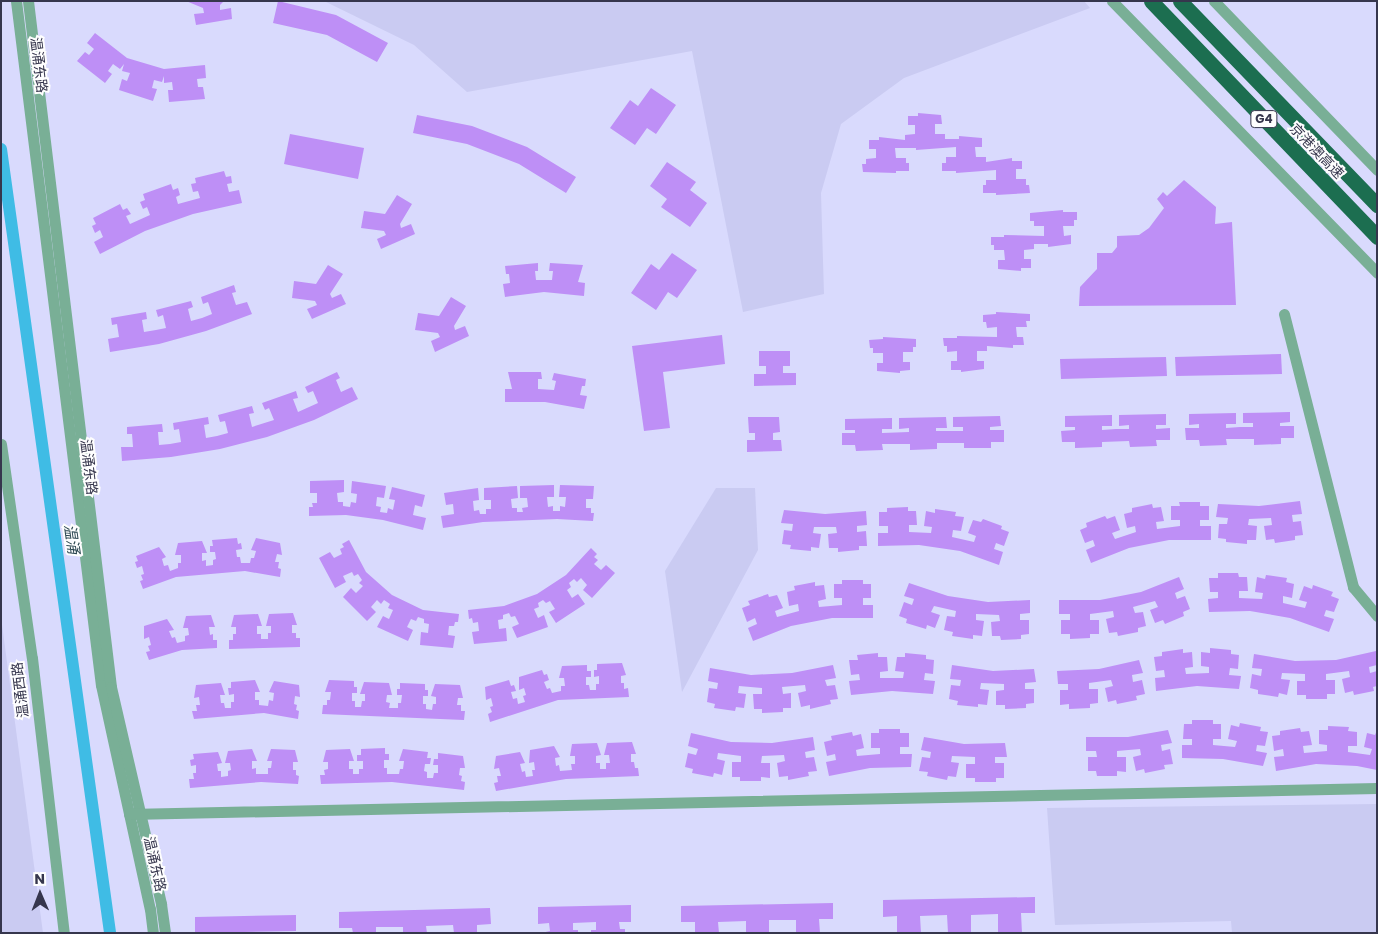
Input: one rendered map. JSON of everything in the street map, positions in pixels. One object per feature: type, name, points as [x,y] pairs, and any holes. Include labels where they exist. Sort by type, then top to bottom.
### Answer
[{"type":"highway","name":"京港澳高速","points":[[1152,1],[1377,237]]},
{"type":"highway","name":"京港澳高速","points":[[1180,1],[1377,205]]},
{"type":"street","name":"温涌东路","points":[[16,1],[101,685],[134,814],[161,904],[165,933]]},
{"type":"street","name":"温涌东路","points":[[28,1],[112,687],[153,933]]},
{"type":"street","points":[[1112,1],[1377,273]]},
{"type":"street","points":[[1214,1],[1377,170]]},
{"type":"street","points":[[1284,314],[1353,588],[1377,616]]},
{"type":"street","name":"温涌西路","points":[[1,444],[32,658],[64,933]]},
{"type":"street","points":[[134,814],[1377,788]]},
{"type":"shaded area","points":[[324,1],[1084,1],[1090,8],[904,78],[841,124],[821,193],[824,294],[743,312],[692,51],[467,92],[414,45]]},
{"type":"shaded area","points":[[716,488],[755,488],[758,550],[682,692],[665,571]]},
{"type":"shaded area","points":[[1,617],[43,933],[1,933]]},
{"type":"shaded area","points":[[1377,804],[1377,933],[1232,933],[1231,921],[1055,925],[1047,808]]},
{"type":"building","points":[[186,1],[224,1],[220,5],[220,10],[231,8],[232,19],[196,25],[194,14],[204,13],[203,8]]},
{"type":"building","points":[[278,1],[336,15],[388,43],[377,62],[327,35],[273,23]]},
{"type":"building","points":[[95,33],[127,58],[164,69],[205,65],[206,78],[197,79],[198,87],[203,87],[205,99],[169,102],[168,90],[173,90],[172,82],[164,83],[164,76],[162,82],[154,80],[152,88],[157,89],[153,101],[119,90],[122,79],[127,81],[130,73],[122,71],[124,64],[120,69],[113,64],[108,71],[112,74],[105,83],[77,61],[85,52],[89,55],[94,49],[87,43]]},
{"type":"building","points":[[651,88],[676,105],[656,134],[647,128],[635,145],[610,128],[630,100],[638,106]]},
{"type":"building","points":[[918,113],[941,115],[942,124],[935,124],[935,134],[945,134],[945,139],[959,139],[959,136],[982,138],[982,147],[975,147],[976,157],[986,157],[986,162],[1012,158],[1012,161],[1022,161],[1022,169],[1016,169],[1016,179],[1026,179],[1026,185],[1029,185],[1030,193],[996,195],[996,193],[983,193],[983,185],[986,185],[986,180],[996,180],[996,170],[956,173],[956,171],[942,171],[942,163],[946,163],[946,157],[956,157],[956,147],[916,150],[916,148],[895,148],[896,158],[906,158],[906,163],[909,163],[909,171],[896,171],[896,173],[863,172],[862,164],[866,164],[866,159],[876,158],[876,149],[869,149],[869,140],[879,140],[879,137],[905,140],[905,135],[915,134],[915,125],[908,125],[908,116],[918,116]]},
{"type":"building","points":[[417,115],[472,126],[527,147],[576,177],[566,193],[519,164],[467,144],[413,133]]},
{"type":"building","points":[[290,134],[364,148],[358,179],[284,164]]},
{"type":"building","points":[[667,162],[696,182],[690,190],[707,203],[690,227],[661,207],[667,199],[650,186]]},
{"type":"building","points":[[224,171],[226,177],[231,176],[232,183],[227,184],[229,192],[239,190],[242,203],[193,214],[145,231],[100,254],[94,242],[103,237],[100,230],[95,233],[92,226],[96,224],[93,218],[120,204],[123,210],[127,208],[131,214],[126,216],[130,224],[150,215],[147,207],[143,209],[140,202],[145,200],[143,194],[171,184],[173,190],[178,188],[180,195],[176,197],[178,204],[200,198],[198,191],[193,192],[191,184],[196,183],[195,178]]},
{"type":"building","points":[[1184,180],[1216,207],[1215,224],[1232,222],[1236,305],[1079,306],[1080,287],[1097,269],[1097,253],[1112,253],[1117,247],[1117,236],[1139,235],[1149,228],[1164,208],[1157,199],[1163,192],[1167,196]]},
{"type":"building","points":[[397,195],[412,204],[400,224],[401,228],[411,224],[415,234],[381,249],[377,239],[386,235],[384,231],[361,228],[364,211],[385,214]]},
{"type":"building","points":[[1063,210],[1063,212],[1077,212],[1077,220],[1074,220],[1074,226],[1063,226],[1064,236],[1071,235],[1071,244],[1048,247],[1048,244],[1034,244],[1034,249],[1024,250],[1024,259],[1031,259],[1031,268],[1021,268],[1021,271],[998,269],[998,260],[1005,260],[1004,250],[994,250],[994,245],[991,245],[991,237],[1004,237],[1004,235],[1044,236],[1044,226],[1034,226],[1034,221],[1030,221],[1030,213]]},
{"type":"building","points":[[672,253],[697,270],[677,298],[668,292],[656,310],[631,293],[651,264],[659,270]]},
{"type":"building","points":[[538,263],[538,271],[535,271],[536,280],[552,280],[553,271],[549,271],[550,263],[583,265],[578,282],[585,283],[584,296],[544,292],[505,297],[503,284],[510,283],[509,274],[506,274],[505,266]]},
{"type":"building","points":[[328,265],[343,274],[330,294],[332,298],[341,294],[346,304],[312,319],[307,309],[317,305],[315,301],[292,298],[294,281],[316,284]]},
{"type":"building","points":[[234,285],[236,292],[232,293],[236,305],[247,302],[252,314],[206,331],[159,344],[110,352],[108,339],[119,337],[117,324],[112,325],[111,318],[146,312],[147,319],[142,320],[144,332],[166,328],[163,315],[158,317],[156,310],[191,301],[193,307],[188,309],[191,321],[202,318],[212,314],[208,302],[203,304],[201,297]]},
{"type":"building","points":[[451,297],[466,306],[454,326],[455,330],[465,326],[469,336],[435,352],[431,341],[440,337],[438,333],[415,330],[418,313],[439,316]]},
{"type":"building","points":[[996,312],[1030,314],[1030,321],[1026,321],[1027,327],[1016,327],[1017,337],[1023,337],[1024,345],[1013,345],[1013,348],[987,346],[987,351],[977,351],[977,361],[984,361],[984,369],[961,372],[961,370],[951,370],[951,361],[957,361],[957,351],[947,352],[947,346],[944,346],[943,338],[957,338],[957,336],[997,337],[997,327],[987,328],[986,322],[983,322],[983,315],[996,314]]},
{"type":"building","points":[[722,335],[725,364],[663,372],[670,428],[644,431],[632,346]]},
{"type":"building","points":[[883,337],[916,339],[916,347],[913,347],[913,352],[903,352],[903,362],[910,362],[910,370],[900,371],[900,373],[877,371],[877,363],[883,363],[883,353],[873,353],[869,340],[883,339]]},
{"type":"building","points":[[759,351],[790,351],[790,366],[783,366],[783,373],[796,373],[796,385],[754,386],[754,374],[766,374],[766,366],[759,366]]},
{"type":"building","points":[[1281,354],[1282,374],[1176,376],[1175,357]]},
{"type":"building","points":[[1166,357],[1167,376],[1061,379],[1060,359]]},
{"type":"building","points":[[337,372],[340,378],[336,380],[341,392],[352,387],[358,399],[314,420],[267,437],[220,449],[171,457],[122,461],[121,447],[133,447],[132,434],[127,434],[127,427],[162,424],[163,432],[158,432],[159,445],[170,444],[181,442],[179,429],[174,430],[173,423],[208,417],[209,424],[204,425],[206,438],[228,433],[225,421],[220,422],[218,415],[252,406],[254,413],[249,414],[252,427],[274,420],[269,408],[265,410],[262,403],[296,391],[298,398],[293,399],[298,412],[318,403],[313,391],[308,393],[305,387]]},
{"type":"building","points":[[508,372],[541,372],[542,379],[538,379],[538,389],[554,390],[556,381],[552,380],[554,373],[586,379],[585,386],[582,386],[580,395],[587,396],[584,409],[545,402],[505,402],[505,389],[512,389]]},
{"type":"building","points":[[1290,412],[1290,422],[1280,423],[1280,426],[1294,426],[1294,438],[1281,438],[1281,444],[1254,445],[1254,439],[1226,439],[1227,445],[1200,446],[1199,440],[1186,440],[1185,428],[1199,428],[1199,424],[1189,425],[1189,414],[1236,413],[1236,424],[1226,424],[1226,428],[1253,427],[1253,423],[1243,423],[1243,413]]},
{"type":"building","points":[[1166,414],[1166,425],[1156,425],[1156,429],[1170,428],[1170,440],[1156,440],[1157,446],[1130,447],[1129,441],[1102,442],[1102,447],[1075,448],[1075,442],[1062,442],[1061,431],[1075,430],[1075,427],[1065,427],[1065,416],[1112,415],[1112,426],[1102,426],[1102,430],[1129,429],[1129,425],[1119,426],[1119,415]]},
{"type":"building","points":[[1000,416],[1001,426],[990,427],[990,430],[1004,430],[1004,442],[991,442],[991,448],[964,448],[964,443],[937,443],[937,449],[910,450],[910,444],[882,444],[883,450],[856,451],[855,445],[842,445],[842,433],[855,433],[855,430],[845,430],[845,419],[892,418],[892,429],[882,429],[882,433],[909,432],[909,428],[899,429],[899,418],[946,417],[947,428],[936,428],[936,431],[963,431],[963,427],[953,427],[953,417]]},
{"type":"building","points":[[748,417],[779,417],[780,432],[773,433],[773,440],[781,440],[782,451],[747,452],[747,440],[755,440],[755,433],[749,433]]},
{"type":"building","points":[[344,480],[344,492],[337,493],[338,502],[343,502],[343,506],[350,507],[351,502],[356,503],[357,494],[351,493],[352,481],[386,486],[384,498],[377,497],[376,506],[381,507],[380,512],[387,513],[388,508],[393,510],[395,500],[389,499],[392,487],[425,495],[422,507],[415,505],[413,515],[426,518],[423,530],[383,520],[346,515],[309,516],[309,507],[313,507],[312,503],[317,503],[317,493],[310,493],[310,481]]},
{"type":"building","points":[[554,485],[554,497],[547,497],[548,507],[553,506],[553,511],[560,511],[560,506],[565,507],[566,497],[559,497],[560,485],[594,486],[593,499],[586,499],[586,508],[591,508],[591,513],[594,513],[593,521],[557,519],[483,522],[443,528],[441,516],[454,514],[453,504],[446,505],[444,493],[478,488],[479,500],[473,501],[474,511],[479,510],[480,514],[486,514],[486,509],[491,509],[491,500],[484,500],[484,488],[517,486],[518,498],[511,499],[512,508],[517,508],[517,512],[523,512],[522,508],[528,507],[527,498],[520,498],[520,486]]},
{"type":"building","points":[[1300,501],[1302,514],[1292,515],[1293,522],[1301,521],[1303,535],[1295,536],[1295,540],[1275,543],[1274,539],[1266,540],[1264,526],[1272,525],[1271,518],[1249,519],[1248,525],[1257,526],[1256,540],[1247,540],[1247,544],[1226,542],[1226,539],[1218,538],[1219,524],[1227,524],[1228,518],[1216,517],[1218,504],[1259,506]]},
{"type":"building","points":[[1179,502],[1200,502],[1200,506],[1209,506],[1209,520],[1200,520],[1200,526],[1211,526],[1211,540],[1169,540],[1129,548],[1091,563],[1086,550],[1095,546],[1093,540],[1085,543],[1080,530],[1087,527],[1086,523],[1105,516],[1107,519],[1115,516],[1120,530],[1112,533],[1115,539],[1136,532],[1135,526],[1127,528],[1124,514],[1132,512],[1132,508],[1152,504],[1153,508],[1161,507],[1164,521],[1156,522],[1157,529],[1180,526],[1180,520],[1171,520],[1171,506],[1180,506]]},
{"type":"building","points":[[908,507],[908,511],[916,511],[917,525],[909,525],[909,532],[931,533],[932,527],[924,526],[926,511],[935,513],[935,509],[956,512],[955,516],[964,517],[961,531],[953,530],[952,537],[974,542],[976,536],[968,533],[973,520],[981,522],[983,519],[1002,526],[1001,529],[1009,532],[1004,546],[996,543],[994,549],[1003,552],[999,565],[960,551],[919,545],[878,546],[878,533],[888,533],[888,526],[879,526],[879,512],[887,512],[887,508]]},
{"type":"building","points":[[784,510],[825,514],[866,511],[867,525],[857,526],[857,532],[866,531],[867,546],[859,546],[859,550],[838,552],[838,548],[829,548],[828,534],[837,533],[836,527],[814,527],[813,533],[821,534],[819,548],[811,547],[811,551],[790,549],[791,545],[782,544],[784,530],[792,531],[793,524],[781,523]]},
{"type":"building","points":[[237,538],[238,544],[241,543],[242,549],[236,550],[237,557],[240,557],[241,563],[250,563],[251,558],[254,558],[256,551],[251,550],[256,538],[280,543],[282,555],[277,554],[275,562],[279,562],[278,568],[281,569],[280,577],[245,571],[176,577],[143,589],[140,581],[143,580],[141,575],[144,574],[142,566],[137,568],[135,562],[138,561],[136,556],[159,547],[166,557],[162,559],[164,566],[168,565],[170,571],[178,568],[178,563],[181,563],[181,555],[175,555],[178,543],[202,541],[207,553],[202,553],[202,561],[206,560],[206,566],[213,565],[213,560],[216,559],[215,552],[210,552],[210,546],[213,546],[212,540]]},
{"type":"building","points":[[349,540],[366,572],[392,595],[423,610],[459,614],[458,622],[455,622],[454,626],[449,626],[448,635],[455,636],[453,648],[420,645],[421,632],[428,633],[429,624],[424,623],[424,619],[418,617],[416,621],[411,619],[407,627],[413,630],[408,641],[377,627],[383,616],[389,619],[393,610],[388,608],[390,604],[384,600],[381,604],[377,600],[371,607],[376,612],[367,621],[343,597],[351,588],[356,593],[363,586],[359,583],[362,580],[358,574],[354,576],[352,572],[343,576],[346,582],[335,588],[319,558],[330,552],[334,558],[342,554],[340,549],[344,547],[342,544]]},
{"type":"building","points":[[591,548],[597,554],[594,557],[598,560],[594,564],[601,570],[606,565],[615,573],[592,598],[583,590],[587,585],[581,578],[577,582],[574,579],[569,583],[571,587],[567,590],[572,598],[578,594],[585,604],[556,623],[549,612],[555,609],[550,601],[546,603],[543,600],[538,603],[539,607],[534,609],[538,618],[544,615],[548,627],[517,638],[512,627],[519,624],[515,616],[511,617],[509,613],[503,615],[503,619],[498,620],[499,629],[506,628],[507,641],[474,644],[472,632],[479,631],[478,622],[473,623],[472,618],[469,619],[468,610],[504,606],[537,594],[566,575]]},
{"type":"building","points":[[1218,573],[1238,573],[1239,577],[1247,577],[1248,591],[1239,591],[1239,598],[1262,599],[1263,593],[1255,592],[1257,577],[1265,579],[1266,575],[1287,578],[1286,582],[1294,584],[1292,598],[1283,596],[1283,603],[1305,608],[1307,602],[1299,600],[1304,586],[1312,589],[1313,585],[1333,592],[1331,596],[1339,599],[1334,612],[1326,610],[1324,616],[1334,619],[1329,632],[1290,618],[1250,611],[1209,612],[1208,599],[1218,598],[1218,592],[1210,592],[1209,578],[1218,578]]},
{"type":"building","points":[[1179,577],[1184,589],[1175,593],[1177,599],[1185,596],[1190,609],[1183,612],[1184,616],[1165,624],[1163,620],[1155,623],[1150,610],[1158,607],[1155,601],[1133,607],[1135,613],[1143,612],[1146,626],[1138,628],[1138,632],[1118,636],[1117,632],[1109,633],[1106,619],[1114,617],[1113,611],[1090,614],[1090,620],[1099,620],[1099,634],[1090,634],[1090,638],[1070,639],[1070,634],[1061,634],[1061,620],[1070,620],[1070,614],[1059,614],[1059,600],[1100,600],[1141,592]]},
{"type":"building","points":[[842,580],[863,580],[863,584],[871,584],[871,598],[863,598],[863,605],[873,605],[873,618],[832,618],[791,626],[753,641],[748,628],[757,624],[755,618],[747,622],[742,608],[750,605],[748,601],[768,594],[769,597],[777,595],[783,608],[775,611],[777,617],[799,611],[798,604],[789,606],[787,592],[795,590],[794,586],[815,582],[815,586],[824,585],[826,599],[818,601],[819,607],[842,605],[842,598],[834,598],[834,584],[842,584]]},
{"type":"building","points":[[909,583],[948,596],[988,602],[1030,600],[1030,613],[1020,614],[1020,620],[1029,620],[1029,634],[1021,635],[1021,639],[1001,640],[1000,636],[992,636],[991,622],[1000,621],[999,615],[976,614],[976,620],[984,621],[982,636],[973,635],[973,639],[952,636],[953,632],[944,630],[947,616],[955,617],[956,611],[934,606],[931,612],[940,615],[935,628],[927,625],[926,629],[906,623],[907,619],[899,616],[904,602],[912,605],[914,599],[904,596]]},
{"type":"building","points":[[293,613],[297,625],[292,625],[292,633],[296,633],[296,638],[300,638],[300,647],[229,649],[229,640],[233,640],[233,634],[236,634],[236,627],[231,627],[234,615],[258,614],[262,626],[257,626],[257,634],[261,634],[261,639],[268,639],[268,633],[271,633],[271,626],[266,626],[269,614]]},
{"type":"building","points":[[211,615],[215,627],[209,627],[210,635],[213,634],[213,640],[217,640],[217,648],[182,650],[149,660],[146,652],[150,651],[148,646],[151,645],[149,637],[144,639],[144,626],[167,619],[174,630],[169,631],[172,638],[175,637],[177,643],[185,641],[185,636],[189,635],[188,628],[183,628],[186,616]]},
{"type":"building","points":[[1210,648],[1231,650],[1231,654],[1239,655],[1238,669],[1230,668],[1229,675],[1241,676],[1239,689],[1197,686],[1156,691],[1155,678],[1165,677],[1164,670],[1156,671],[1154,657],[1162,656],[1162,652],[1183,649],[1183,653],[1192,652],[1193,667],[1185,668],[1186,674],[1209,673],[1209,667],[1201,666],[1201,652],[1210,653]]},
{"type":"building","points":[[1376,651],[1377,665],[1369,667],[1370,673],[1377,671],[1377,686],[1373,687],[1374,691],[1354,695],[1353,691],[1345,693],[1342,679],[1350,677],[1349,671],[1326,674],[1326,680],[1335,680],[1335,694],[1327,694],[1327,699],[1306,699],[1306,695],[1297,695],[1297,681],[1305,681],[1305,674],[1282,673],[1281,679],[1290,680],[1287,695],[1279,693],[1278,697],[1258,694],[1258,690],[1250,688],[1252,674],[1261,676],[1262,669],[1252,668],[1254,654],[1295,661],[1336,660]]},
{"type":"building","points":[[878,653],[878,657],[887,657],[888,671],[880,672],[880,678],[903,678],[904,672],[895,671],[897,657],[905,657],[905,653],[926,655],[926,659],[934,660],[933,674],[925,673],[924,680],[935,681],[933,694],[892,691],[851,695],[849,681],[860,680],[859,674],[851,675],[849,660],[858,660],[857,655]]},
{"type":"building","points":[[1139,660],[1143,673],[1132,675],[1133,682],[1142,680],[1145,694],[1136,696],[1137,700],[1117,704],[1116,700],[1108,702],[1105,688],[1113,686],[1111,680],[1089,683],[1089,689],[1098,689],[1098,703],[1090,704],[1090,708],[1069,709],[1069,704],[1060,705],[1060,690],[1068,690],[1068,684],[1058,684],[1057,671],[1099,669]]},
{"type":"building","points":[[622,663],[626,675],[621,676],[621,683],[624,683],[624,689],[628,688],[629,697],[558,700],[490,722],[488,714],[492,712],[490,707],[493,706],[491,698],[486,700],[485,687],[509,680],[511,686],[514,685],[516,691],[511,692],[513,699],[517,698],[518,704],[525,702],[523,696],[526,695],[524,688],[519,690],[519,677],[542,670],[544,675],[547,674],[549,680],[544,682],[547,689],[550,688],[552,693],[561,691],[561,686],[565,686],[564,678],[559,678],[562,666],[587,665],[587,671],[591,671],[591,677],[586,677],[586,685],[589,685],[590,690],[596,690],[596,684],[599,684],[599,676],[594,677],[594,670],[597,670],[597,664]]},
{"type":"building","points":[[833,665],[836,678],[825,680],[827,686],[835,685],[838,699],[830,700],[831,704],[810,709],[810,705],[801,707],[798,693],[806,691],[805,685],[782,687],[783,694],[791,693],[791,708],[783,708],[783,712],[762,713],[762,709],[754,709],[753,694],[762,694],[762,688],[739,686],[738,693],[746,694],[744,708],[736,707],[735,711],[714,708],[715,704],[707,702],[709,688],[717,689],[718,683],[708,681],[710,668],[751,675],[792,673]]},
{"type":"building","points":[[952,665],[993,671],[1034,669],[1036,682],[1025,683],[1025,689],[1034,689],[1034,703],[1026,704],[1026,708],[1005,709],[1005,705],[996,705],[996,691],[1004,690],[1004,684],[981,683],[980,689],[989,690],[987,705],[978,704],[978,707],[957,705],[958,701],[949,699],[951,685],[960,686],[961,680],[950,679]]},
{"type":"building","points":[[255,680],[260,692],[255,692],[255,700],[259,700],[259,705],[268,706],[269,700],[273,701],[274,693],[269,692],[274,681],[299,685],[300,697],[295,696],[294,704],[297,705],[296,710],[299,711],[298,719],[264,713],[194,719],[192,711],[197,711],[196,705],[200,705],[199,697],[194,698],[196,685],[221,683],[225,695],[220,695],[221,703],[224,703],[225,708],[231,708],[231,702],[234,702],[234,694],[229,695],[228,688],[231,688],[231,682]]},
{"type":"building","points":[[329,680],[354,681],[357,693],[352,693],[352,701],[355,701],[355,707],[361,707],[362,701],[365,701],[365,694],[360,694],[364,682],[389,683],[392,695],[387,695],[386,702],[390,703],[389,708],[398,708],[398,703],[401,703],[402,695],[397,695],[400,683],[425,684],[428,696],[423,696],[423,704],[426,704],[426,709],[432,710],[433,704],[436,704],[436,697],[431,696],[435,684],[460,685],[463,698],[458,698],[457,705],[461,705],[461,711],[465,711],[464,720],[322,714],[323,705],[327,705],[327,700],[330,700],[331,692],[325,692]]},
{"type":"building","points":[[1192,720],[1213,720],[1213,724],[1221,724],[1221,739],[1213,739],[1213,745],[1235,747],[1237,741],[1228,739],[1231,725],[1239,727],[1240,723],[1261,727],[1260,731],[1268,732],[1265,746],[1257,745],[1256,751],[1267,753],[1263,766],[1223,759],[1182,758],[1182,745],[1192,745],[1192,739],[1183,739],[1184,724],[1192,724]]},
{"type":"building","points":[[1328,726],[1349,727],[1348,731],[1357,732],[1357,746],[1348,746],[1348,752],[1370,755],[1372,749],[1364,747],[1367,733],[1375,735],[1377,730],[1377,770],[1357,766],[1316,764],[1276,771],[1274,757],[1284,756],[1283,749],[1274,751],[1272,736],[1280,735],[1280,731],[1300,728],[1301,732],[1309,731],[1312,745],[1303,746],[1304,753],[1327,751],[1327,745],[1319,744],[1319,730],[1328,730]]},
{"type":"building","points":[[879,729],[900,729],[900,733],[909,733],[909,747],[900,747],[900,754],[912,754],[911,767],[870,768],[829,776],[826,762],[836,760],[835,754],[827,756],[824,742],[832,740],[831,736],[852,732],[853,736],[861,734],[864,748],[856,750],[857,756],[880,754],[880,748],[871,748],[871,733],[879,733]]},
{"type":"building","points":[[1168,730],[1172,743],[1161,745],[1162,751],[1170,749],[1173,764],[1164,765],[1165,769],[1145,773],[1144,769],[1136,771],[1133,757],[1141,755],[1140,749],[1117,751],[1117,757],[1126,757],[1126,772],[1117,771],[1117,776],[1097,776],[1096,771],[1088,771],[1088,757],[1097,757],[1096,751],[1086,751],[1086,737],[1128,737]]},
{"type":"building","points":[[691,733],[731,742],[772,743],[813,737],[815,750],[805,752],[806,758],[814,757],[817,771],[808,772],[809,776],[788,780],[788,776],[779,777],[777,763],[785,761],[784,755],[762,756],[761,763],[770,763],[770,778],[761,777],[761,781],[740,781],[740,777],[732,777],[732,762],[741,762],[741,756],[718,753],[717,759],[725,761],[722,775],[714,773],[713,777],[692,773],[693,769],[685,767],[688,753],[696,755],[698,749],[688,746]]},
{"type":"building","points":[[924,737],[964,744],[1005,743],[1007,757],[995,757],[995,763],[1004,763],[1004,778],[996,778],[996,782],[975,782],[975,778],[966,778],[966,764],[975,764],[975,757],[952,756],[951,762],[959,763],[956,777],[948,776],[947,780],[927,776],[928,772],[919,771],[922,757],[930,758],[931,752],[921,750]]},
{"type":"building","points":[[632,742],[636,754],[631,754],[631,762],[634,762],[635,768],[638,768],[639,776],[566,779],[496,791],[494,783],[498,782],[497,776],[501,776],[499,768],[494,769],[496,756],[520,752],[525,763],[520,764],[522,772],[525,771],[526,777],[533,776],[532,770],[535,770],[534,762],[529,763],[530,750],[554,746],[560,757],[555,758],[556,766],[559,765],[560,771],[572,770],[571,764],[575,764],[575,756],[570,756],[572,744],[597,743],[601,755],[596,756],[596,763],[600,763],[600,769],[606,769],[606,763],[610,763],[609,755],[604,755],[607,743]]},
{"type":"building","points":[[385,748],[385,754],[389,754],[389,760],[384,760],[384,768],[387,768],[387,774],[399,774],[400,769],[403,769],[404,761],[399,761],[403,749],[428,752],[427,758],[431,758],[430,764],[425,764],[424,771],[427,772],[427,778],[433,778],[434,773],[438,773],[438,765],[433,765],[434,759],[438,759],[438,753],[463,756],[465,768],[460,768],[459,775],[462,776],[461,781],[465,782],[464,790],[392,782],[321,784],[320,775],[325,775],[324,770],[328,769],[328,762],[323,762],[326,750],[350,749],[354,761],[349,761],[349,769],[353,769],[353,774],[359,774],[359,769],[363,769],[363,761],[357,761],[357,755],[361,755],[361,749]]},
{"type":"building","points":[[252,749],[257,761],[252,761],[252,769],[256,768],[256,774],[268,774],[268,768],[271,768],[272,761],[267,761],[271,749],[295,750],[298,762],[293,762],[293,770],[296,770],[296,775],[299,776],[298,784],[261,782],[190,788],[189,779],[194,779],[193,773],[196,773],[196,765],[191,766],[190,760],[194,759],[193,754],[218,752],[222,763],[217,764],[218,771],[221,771],[221,777],[228,776],[228,771],[231,770],[230,763],[225,763],[228,751]]},
{"type":"building","points":[[1035,897],[1035,913],[1021,913],[1022,933],[998,933],[998,914],[971,915],[971,933],[948,933],[947,915],[920,916],[921,933],[897,933],[897,916],[883,917],[883,900]]},
{"type":"building","points":[[833,903],[833,919],[819,919],[820,933],[796,933],[796,920],[769,920],[769,933],[746,933],[746,921],[718,922],[719,933],[695,933],[695,922],[681,922],[681,906]]},
{"type":"building","points":[[631,905],[631,922],[619,922],[620,929],[625,929],[625,933],[591,933],[591,930],[596,930],[596,922],[573,923],[573,930],[578,930],[578,933],[541,933],[550,931],[549,923],[538,924],[538,907]]},
{"type":"building","points":[[490,908],[491,924],[477,925],[477,933],[454,933],[453,925],[426,926],[427,933],[403,933],[403,927],[376,927],[376,933],[353,933],[352,928],[339,928],[339,912]]},
{"type":"building","points":[[296,915],[296,931],[195,933],[195,917]]},
{"type":"waterway","name":"温涌","points":[[1,149],[110,933]]}]
